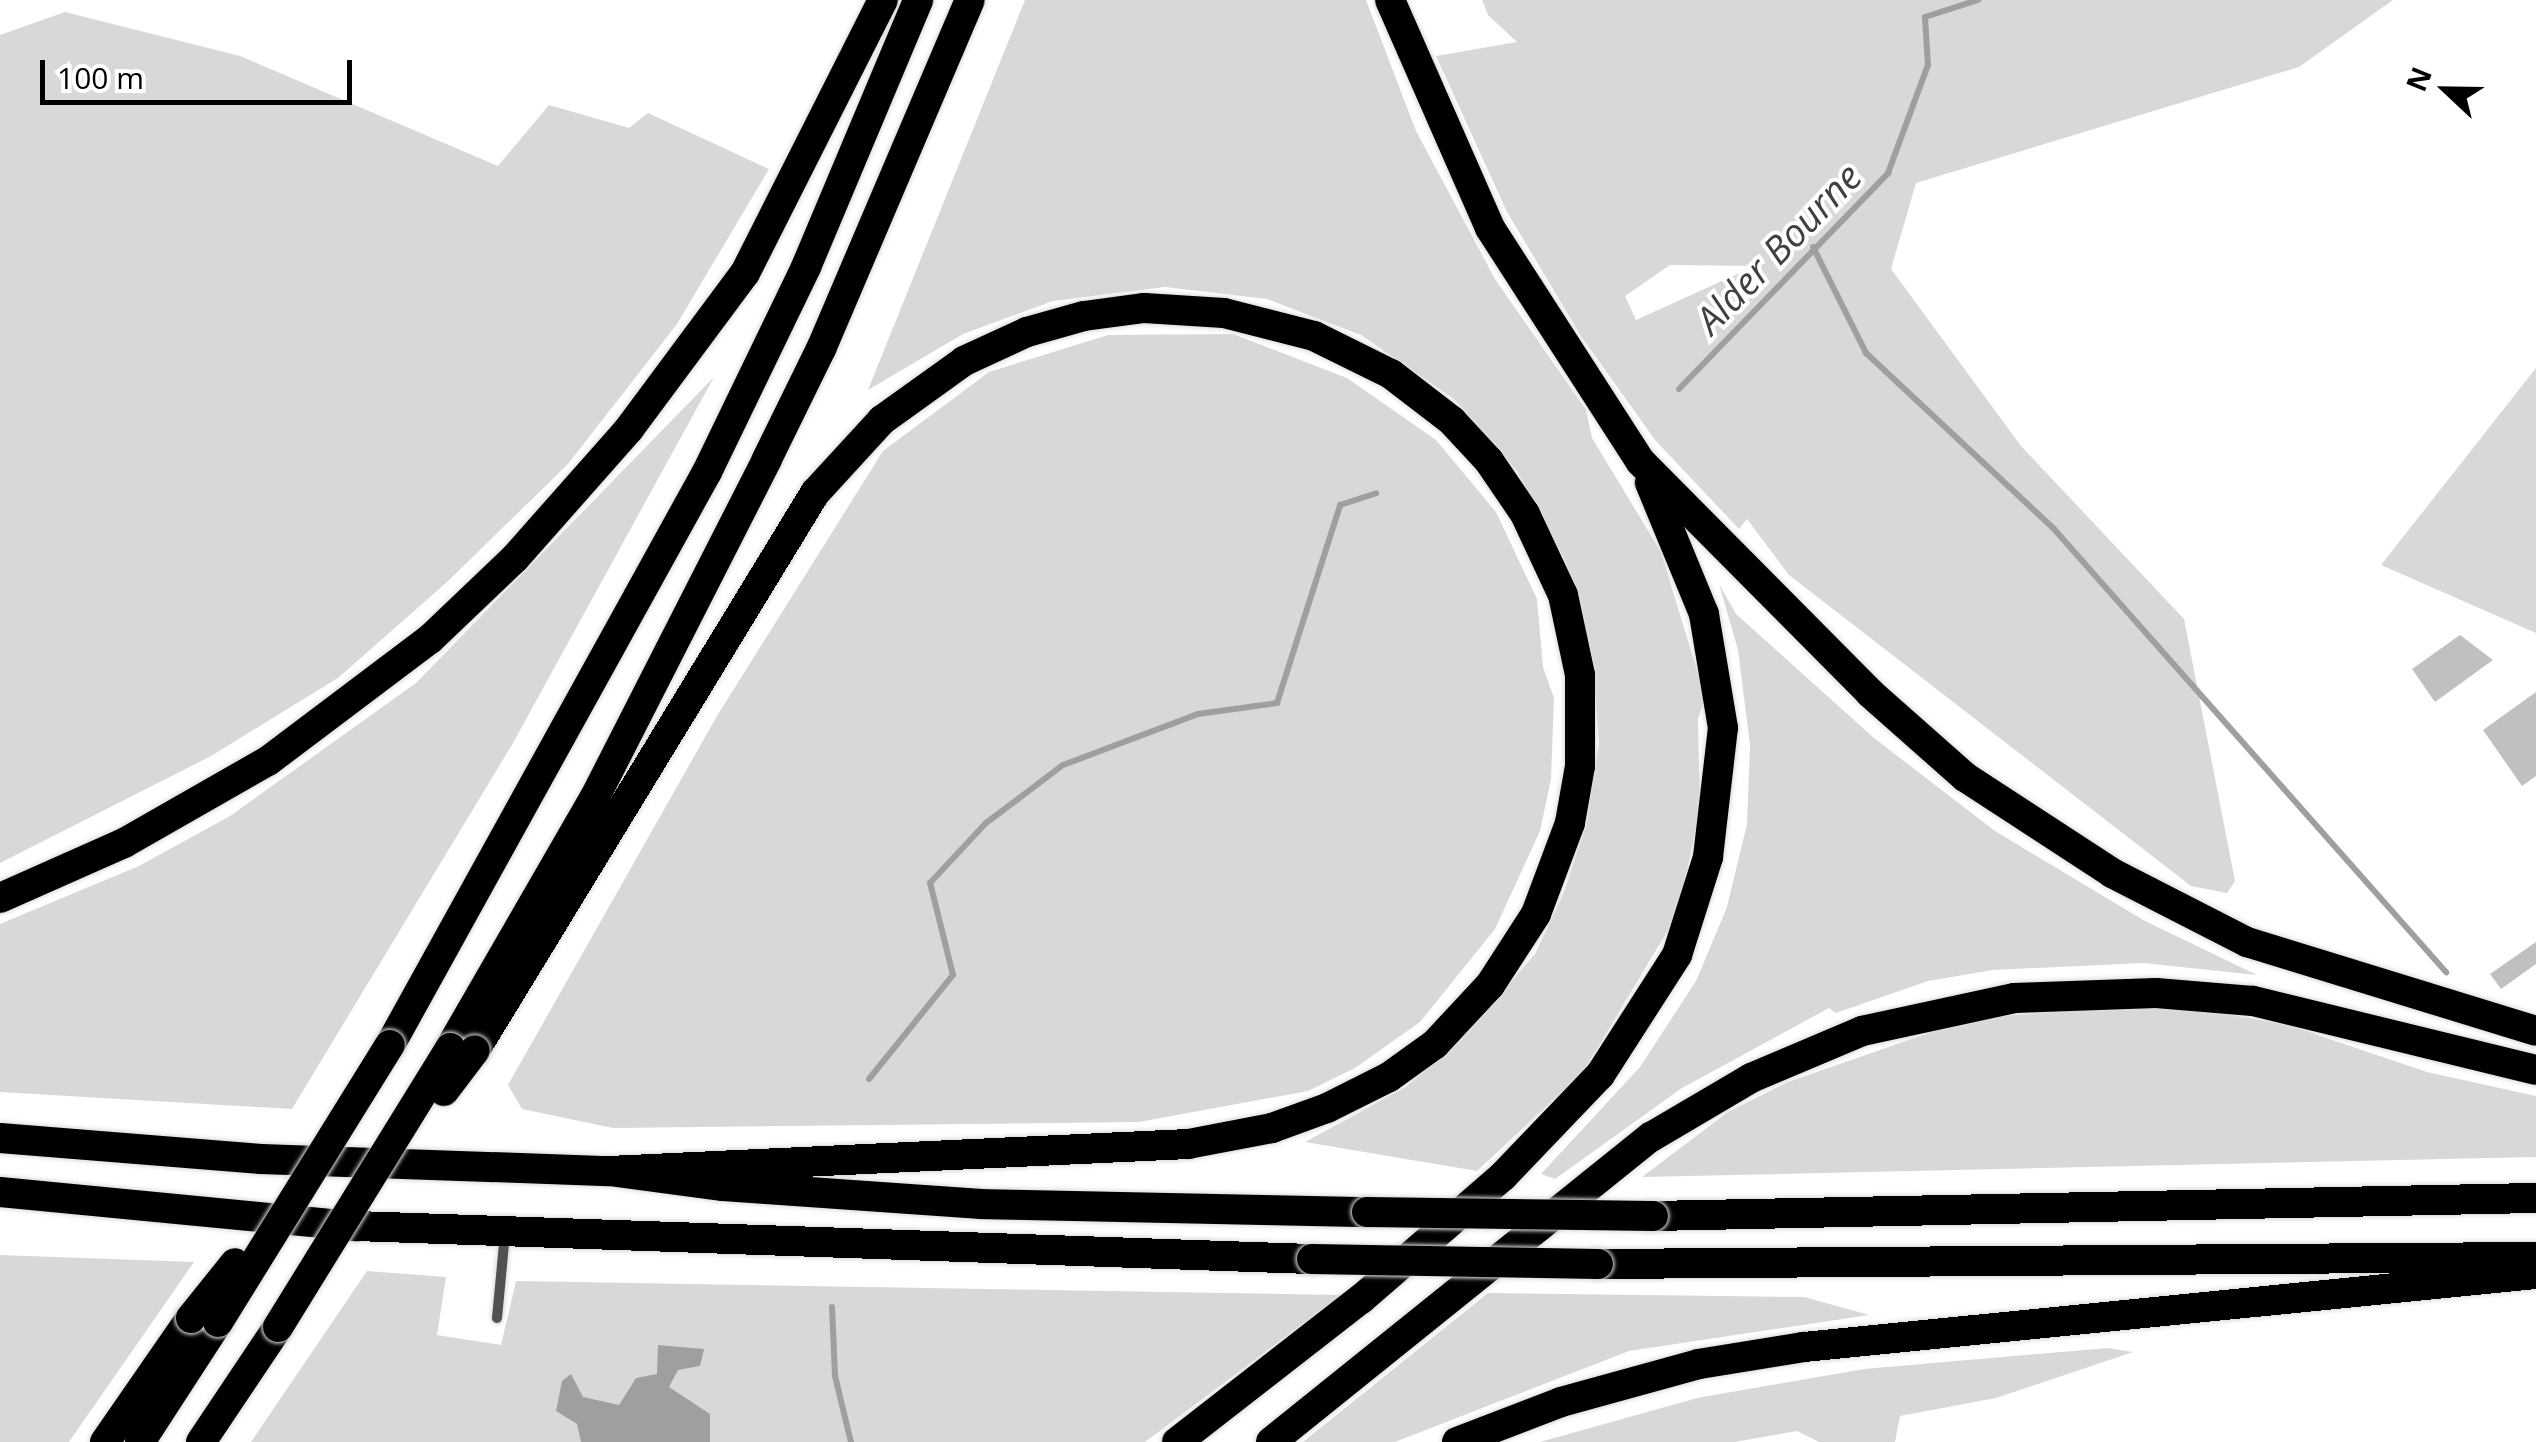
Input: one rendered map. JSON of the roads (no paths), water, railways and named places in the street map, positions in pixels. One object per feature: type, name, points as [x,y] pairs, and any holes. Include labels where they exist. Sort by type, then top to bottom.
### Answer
[{"type":"highway","points":[[0,898],[124,843],[268,761],[430,639],[515,558],[630,430],[745,273],[883,0]]},
{"type":"highway","points":[[105,1442],[204,1320],[390,1045],[707,472],[806,267],[918,0]]},
{"type":"highway","points":[[463,1049],[822,349],[970,0]]},
{"type":"highway","points":[[1177,1442],[1361,1300],[1503,1176],[1600,1075],[1677,955],[1708,856],[1723,728],[1704,614],[1641,462],[1490,228],[1390,0]]},
{"type":"highway","points":[[0,1138],[261,1159],[609,1171],[1188,1144],[1299,1119],[1411,1063],[1473,1006],[1524,937],[1561,852],[1580,766],[1580,676],[1563,595],[1525,514],[1489,461],[1452,421],[1391,374],[1314,336],[1262,320],[1195,310],[1117,311],[1027,332],[964,361],[882,420],[816,494],[463,1049],[366,1193],[202,1442]]},
{"type":"highway","points":[[1641,462],[1870,693],[1964,777],[2112,873],[2247,942],[2536,1031]]},
{"type":"highway","points":[[1271,1442],[1651,1137],[1751,1078],[1862,1031],[2014,998],[2156,993],[2253,1001],[2536,1070]]},
{"type":"highway","points":[[609,1171],[722,1186],[981,1204],[1367,1212],[1653,1216],[2536,1198]]},
{"type":"highway","points":[[0,1192],[86,1203],[505,1232],[1312,1259],[1598,1264],[2536,1257]]},
{"type":"highway","points":[[0,1212],[86,1203]]},
{"type":"highway","points":[[1456,1442],[1578,1398],[1700,1364],[1804,1346],[2536,1274]]},
{"type":"highway","points":[[140,1442],[204,1320]]},
{"type":"lane","points":[[497,1318],[505,1232]]},
{"type":"waterway","name":"Alder Bourne","points":[[1679,389],[1888,173],[1928,65],[1925,17],[1978,0]]},
{"type":"waterway","points":[[1813,247],[1866,353],[2054,529],[2446,972]]},
{"type":"waterway","name":"Alder Bourne","points":[[869,1079],[953,975],[930,883],[986,823],[1063,765],[1198,714],[1277,703],[1340,505],[1376,493]]},
{"type":"waterway","name":"Alder Bourne","points":[[832,1307],[835,1376],[851,1442]]}]
